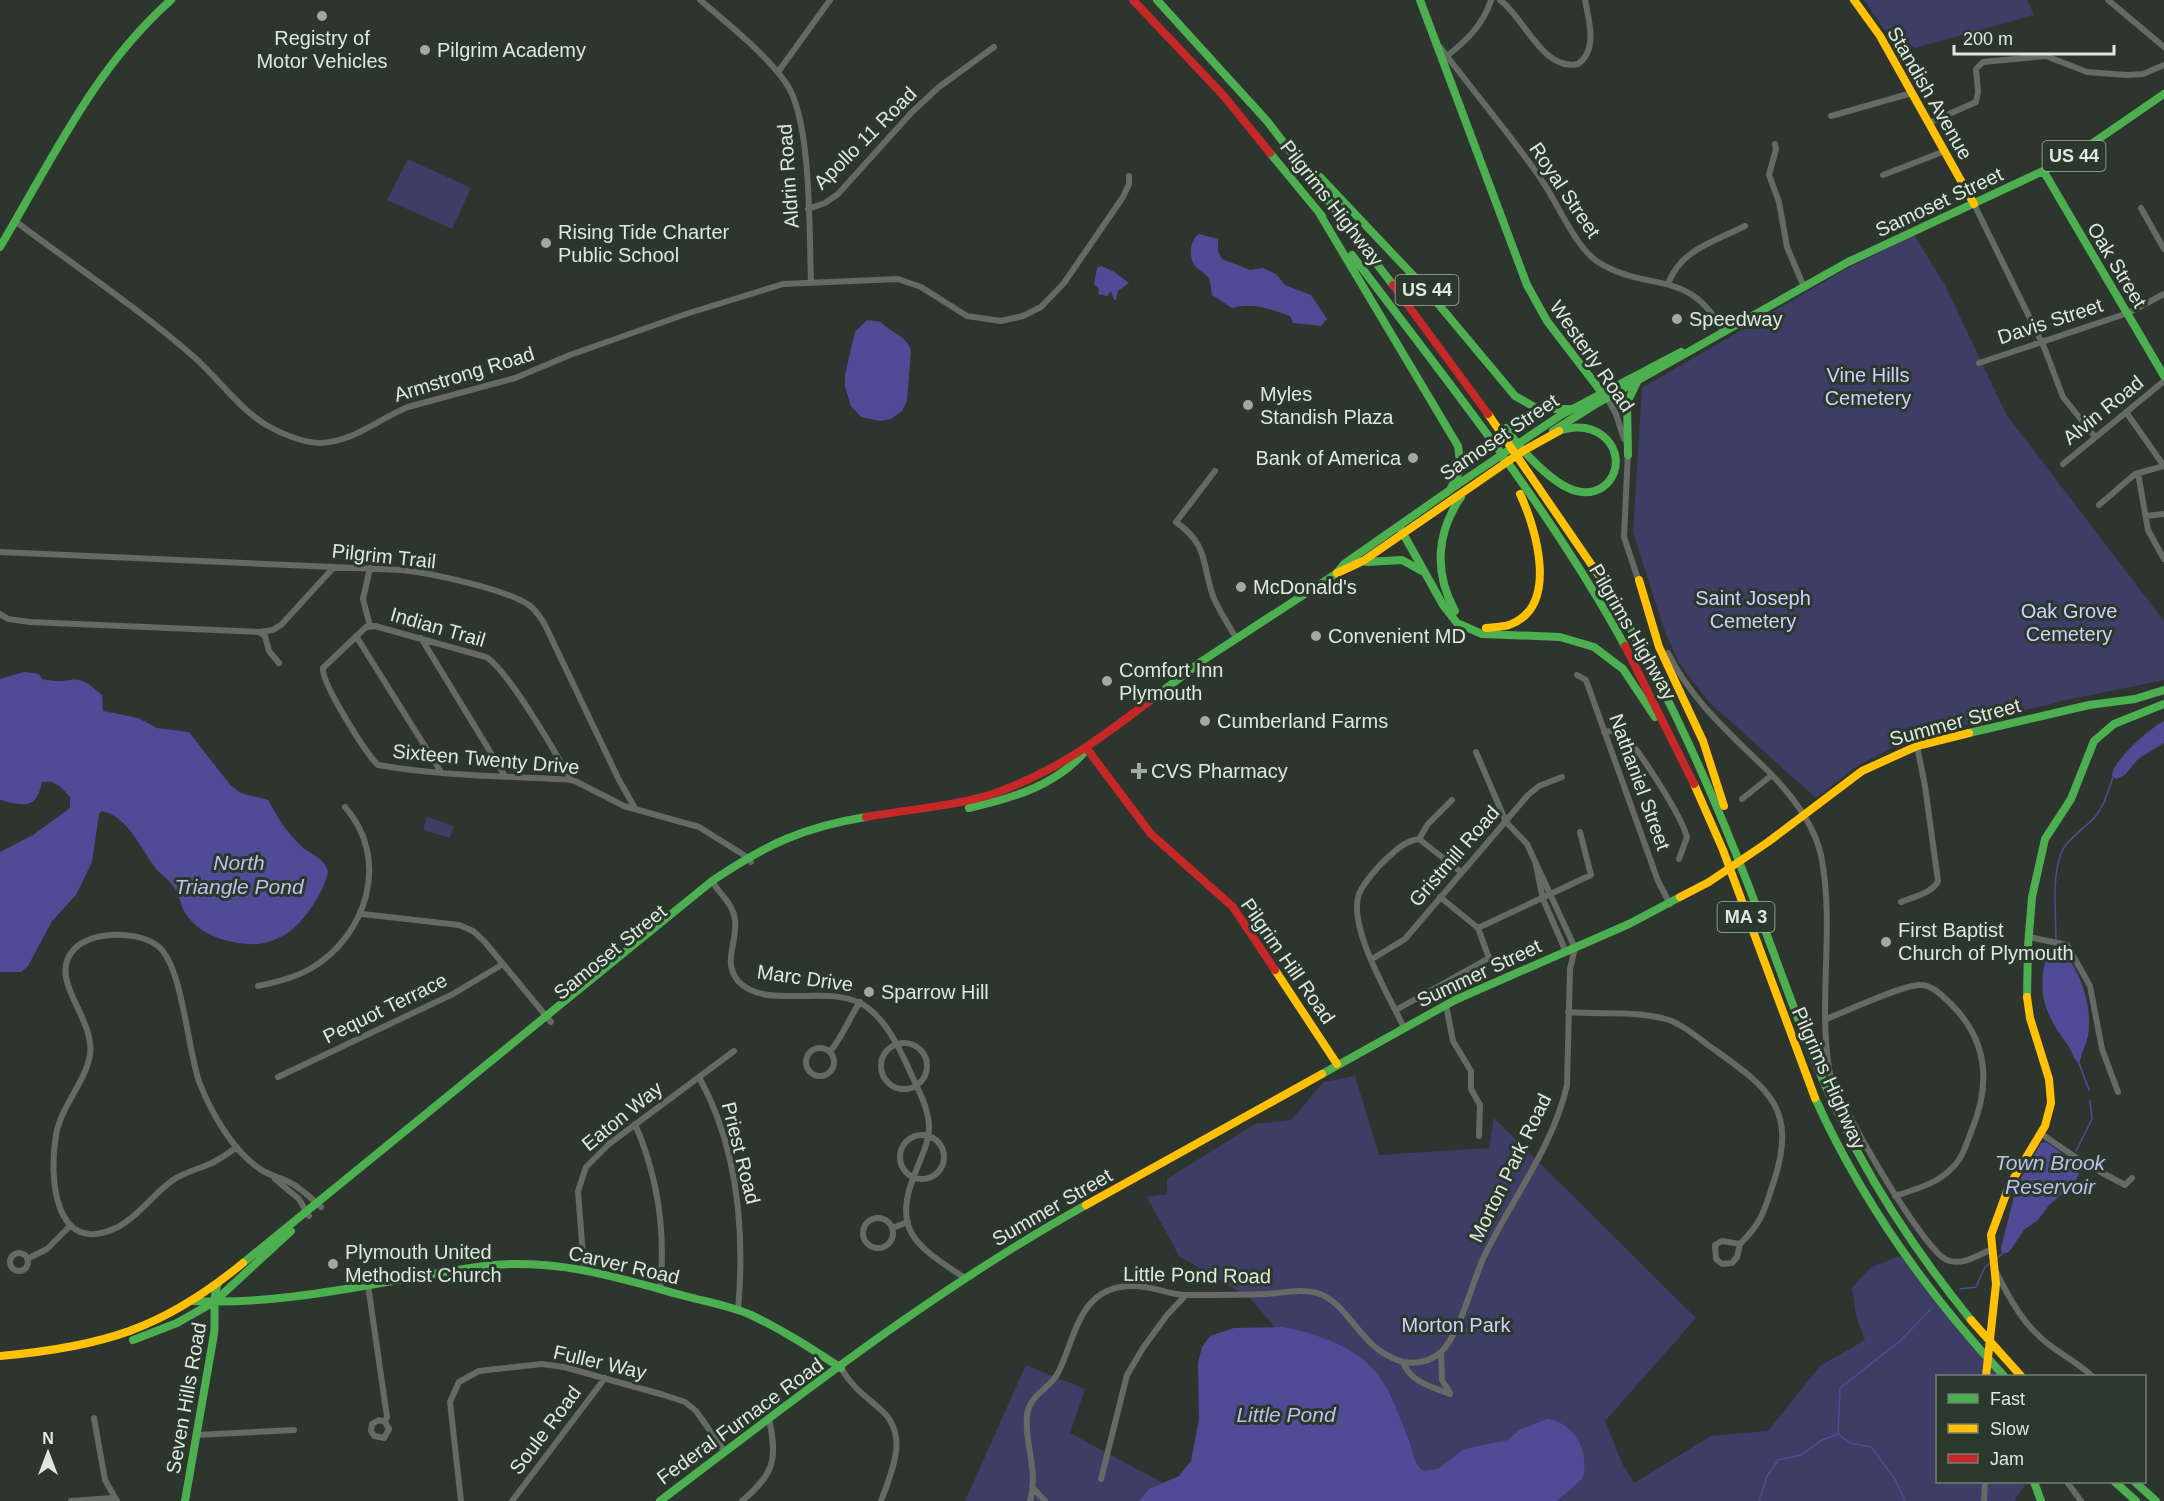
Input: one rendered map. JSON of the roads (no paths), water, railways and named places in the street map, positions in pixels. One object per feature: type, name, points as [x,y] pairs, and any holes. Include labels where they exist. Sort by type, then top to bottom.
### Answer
[{"type":"main road","points":[[0,247],[105,72],[136,31],[171,0]]},
{"type":"main road","name":"Pilgrims Highway","points":[[1133,0],[1223,95],[1318,211],[1488,441],[1512,478],[1560,540],[1623,642],[1708,815],[1787,1027],[1830,1128],[1889,1232],[1939,1302],[2002,1375]]},
{"type":"main road","name":"Pilgrims Highway","points":[[1157,0],[1232,80],[1289,148],[1475,396],[1493,411],[1527,469],[1598,571],[1630,624],[1687,736],[1735,850],[1815,1064],[1857,1152],[1918,1250],[1984,1336],[2019,1375]]},
{"type":"main road","name":"Standish Avenue","points":[[1854,0],[1880,36],[1974,204]]},
{"type":"main road","name":"Westerly Road","points":[[1423,2],[1527,285],[1547,321],[1604,395]]},
{"type":"main road","name":"Samoset Street","points":[[218,1283],[550,1019],[714,884],[749,860],[788,837],[825,825],[987,796],[1026,781],[1075,753],[1087,749],[1202,661],[1236,638],[1276,615],[1337,573],[1364,562],[1450,490],[1571,409],[1637,382],[1848,262],[2071,158],[2164,94]]},
{"type":"main road","name":"US 44","points":[[1289,148],[1311,165],[1338,198],[1419,281],[1521,401],[1544,410],[1571,409]]},
{"type":"main road","name":"Oak Street","points":[[2044,172],[2164,376]]},
{"type":"main road","points":[[1318,211],[1458,446],[1461,468],[1450,490]]},
{"type":"main road","name":"Samoset Street","points":[[1337,573],[1344,564],[1471,486],[1604,395],[1724,333]]},
{"type":"main road","points":[[1629,455],[1627,403],[1637,382]]},
{"type":"main road","points":[[1504,430],[1534,461],[1563,485],[1586,493],[1596,491],[1608,484],[1617,466],[1616,454],[1610,441],[1594,430],[1578,427],[1567,428],[1539,441]]},
{"type":"main road","name":"US 44","points":[[1471,486],[1452,508],[1445,523],[1440,549],[1442,579],[1449,602],[1459,617],[1478,627],[1498,628],[1524,614],[1536,597],[1540,578],[1540,554],[1534,525],[1512,478]]},
{"type":"main road","points":[[1400,530],[1450,617],[1474,632],[1571,639],[1594,647],[1614,661],[1632,680],[1652,711],[1708,815]]},
{"type":"main road","points":[[1364,562],[1388,557],[1402,559],[1416,566],[1430,580]]},
{"type":"main road","points":[[1639,580],[1659,647],[1703,741],[1731,824],[1735,850]]},
{"type":"main road","name":"Summer Street","points":[[841,1368],[965,1278],[1037,1233],[1337,1064],[1446,1005],[1670,904],[1715,878],[1805,815],[1862,771],[1917,746],[2164,690]]},
{"type":"main road","points":[[1986,1375],[1996,1269],[1990,1252],[1995,1221],[2022,1162],[2048,1120],[2052,1100],[2028,1008],[2029,937],[2042,850],[2049,833],[2071,800],[2092,743],[2112,725],[2164,704]]},
{"type":"main road","name":"Pilgrim Hill Road","points":[[1087,749],[1151,834],[1233,907],[1337,1064]]},
{"type":"main road","name":"Samoset Street","points":[[214,1302],[308,1213]]},
{"type":"main road","name":"Carver Road","points":[[100,1351],[177,1323],[214,1302],[268,1301],[503,1265],[543,1264],[584,1269],[738,1311],[777,1327],[841,1368]]},
{"type":"main road","points":[[0,1356],[74,1349],[107,1342],[150,1325],[218,1283]]},
{"type":"main road","name":"Seven Hills Road","points":[[185,1501],[217,1312],[214,1302],[218,1283]]},
{"type":"main road","name":"Seven Hills Road","points":[[192,1301],[214,1302]]},
{"type":"main road","points":[[0,1362],[85,1354]]},
{"type":"main road","name":"Federal Furnace Road","points":[[660,1501],[841,1368]]},
{"type":"main road","points":[[2034,1483],[2041,1501]]},
{"type":"main road","points":[[2116,1483],[2136,1501]]},
{"type":"main road","points":[[2136,1483],[2156,1501]]},
{"type":"street","name":"Aldrin Road","points":[[700,0],[778,72],[792,93],[799,113],[808,209],[811,281]]},
{"type":"street","points":[[778,72],[830,0]]},
{"type":"street","points":[[1447,56],[1466,41],[1483,20],[1491,0]]},
{"type":"street","points":[[1500,0],[1548,55],[1565,66],[1578,64],[1588,51],[1590,28],[1586,0]]},
{"type":"street","points":[[2113,1],[2164,47]]},
{"type":"street","name":"Royal Street","points":[[1436,42],[1540,178],[1590,255],[1608,267],[1686,290],[1702,300],[1724,333]]},
{"type":"street","name":"Apollo 11 Road","points":[[808,209],[825,203],[838,194],[912,112],[942,85],[994,47]]},
{"type":"street","points":[[1929,123],[1976,102],[1978,92],[1976,69],[1983,62],[2046,56],[2087,72],[2127,75],[2143,74],[2164,65]]},
{"type":"street","points":[[1831,116],[1912,93]]},
{"type":"street","points":[[1774,144],[1776,149],[1769,175],[1779,202],[1787,246],[1804,286]]},
{"type":"street","points":[[1883,176],[1945,151]]},
{"type":"street","name":"Armstrong Road","points":[[15,221],[194,357],[267,425],[292,436],[319,443],[352,437],[408,407],[515,378],[686,314],[768,288],[811,281],[898,279],[921,287],[967,316],[1001,321],[1023,316],[1041,307],[1064,283],[1119,204],[1129,184],[1129,176]]},
{"type":"street","points":[[1974,204],[2044,347],[2063,397],[2095,437]]},
{"type":"street","points":[[2141,208],[2164,249]]},
{"type":"street","points":[[1668,284],[1677,264],[1687,254],[1745,226]]},
{"type":"street","name":"Davis Street","points":[[1979,363],[2128,313],[2164,294]]},
{"type":"street","name":"Alvin Road","points":[[2063,464],[2164,381]]},
{"type":"street","name":"Westerly Road","points":[[1604,395],[1619,421],[1629,455],[1624,537],[1667,652],[1684,681],[1708,712],[1790,793],[1805,815],[1821,853],[1826,1019],[1833,1082],[1895,1196],[1941,1258],[1957,1262],[1990,1252]]},
{"type":"street","points":[[2099,505],[2122,483],[2138,473],[2164,466],[2126,412]]},
{"type":"street","points":[[1215,471],[1176,522],[1200,548],[1214,599],[1236,638]]},
{"type":"street","points":[[2138,473],[2142,490],[2142,507],[2148,530],[2164,559]]},
{"type":"street","points":[[2146,516],[2164,514]]},
{"type":"street","name":"Pilgrim Trail","points":[[0,552],[408,571],[509,596],[533,608],[552,638],[619,780],[637,809]]},
{"type":"street","points":[[2,616],[30,622],[259,632],[273,630],[282,624],[334,567]]},
{"type":"street","points":[[370,568],[363,599],[370,627]]},
{"type":"street","name":"Indian Trail","points":[[378,765],[329,690],[322,672],[323,668],[356,636],[370,627],[421,638],[492,660],[524,704],[570,780]]},
{"type":"street","points":[[259,632],[265,636],[269,651],[279,663]]},
{"type":"street","points":[[356,636],[441,772]]},
{"type":"street","points":[[421,638],[505,776]]},
{"type":"street","name":"Nathaniel Street","points":[[1577,675],[1586,680],[1658,881],[1670,904]]},
{"type":"street","points":[[1604,732],[1619,730],[1632,744],[1685,830],[1686,842],[1679,859]]},
{"type":"street","points":[[1901,902],[1926,891],[1938,881],[1917,746]]},
{"type":"street","points":[[1476,752],[1506,822],[1522,836],[1552,896],[1570,950]]},
{"type":"street","name":"Sixteen Twenty Drive","points":[[378,765],[441,772],[570,780],[588,786],[624,806],[693,824],[749,860]]},
{"type":"street","points":[[1742,799],[1772,776]]},
{"type":"street","name":"Gristmill Road","points":[[1372,959],[1405,939],[1461,872],[1539,786],[1562,777]]},
{"type":"street","points":[[1419,839],[1428,824],[1452,800]]},
{"type":"street","points":[[258,986],[294,976],[319,963],[339,945],[362,914],[368,888],[368,861],[359,827],[345,807]]},
{"type":"street","points":[[1478,928],[1552,896],[1591,875],[1580,832]]},
{"type":"street","points":[[1404,1028],[1372,959],[1358,918],[1358,896],[1367,879],[1395,850],[1411,840],[1419,839],[1461,872]]},
{"type":"street","points":[[1535,861],[1543,900],[1570,950]]},
{"type":"street","name":"Marc Drive","points":[[714,884],[726,897],[733,910],[735,928],[730,964],[741,983],[758,992],[837,996],[860,1002],[878,1017],[896,1045],[916,1086],[927,1116],[928,1136],[906,1199],[908,1222],[920,1247],[965,1278]]},
{"type":"street","points":[[1396,1010],[1488,961],[1489,955],[1478,928],[1440,897]]},
{"type":"street","points":[[362,914],[466,927],[481,937],[550,1019]]},
{"type":"street","points":[[237,1147],[210,1164],[171,1181],[139,1212],[118,1227],[91,1233],[70,1226],[57,1202],[54,1159],[61,1117],[90,1056],[88,1028],[68,987],[65,975],[69,955],[84,941],[108,936],[135,938],[156,944],[166,954],[174,970],[198,1079],[222,1125],[237,1147],[260,1169],[290,1183],[318,1205]]},
{"type":"street","points":[[2029,937],[2063,943],[2074,956],[2090,986],[2102,1049],[2118,1092]]},
{"type":"street","name":"Morton Park Road","points":[[1441,1352],[1451,1338],[1482,1261],[1540,1154],[1564,1098],[1569,1070],[1570,950]]},
{"type":"street","name":"Pequot Terrace","points":[[278,1077],[453,994],[503,964]]},
{"type":"street","points":[[1826,1019],[1908,986],[1928,986],[1941,994],[1961,1014],[1981,1049],[1985,1073],[1983,1096],[1960,1158],[1940,1179],[1895,1196]]},
{"type":"street","points":[[830,1051],[836,1046],[845,1024],[860,1002]]},
{"type":"street","points":[[1446,1005],[1453,1041],[1471,1071],[1472,1089],[1480,1105],[1479,1136]]},
{"type":"street","points":[[1568,1012],[1651,1017],[1678,1024],[1742,1068],[1769,1093],[1781,1116],[1783,1150],[1760,1223],[1740,1244],[1737,1257],[1732,1263],[1722,1264],[1716,1259],[1714,1250],[1719,1242],[1740,1244]]},
{"type":"street","points":[[912,1044],[925,1056],[926,1072],[916,1086],[905,1089],[895,1087],[883,1074],[883,1057],[896,1045],[912,1044]]},
{"type":"street","points":[[817,1048],[830,1051],[835,1061],[832,1072],[822,1077],[811,1074],[806,1065],[809,1053],[817,1048]]},
{"type":"street","name":"Eaton Way","points":[[584,1269],[584,1243],[578,1199],[580,1179],[593,1158],[734,1051]]},
{"type":"street","name":"Priest Road","points":[[699,1077],[717,1116],[734,1182],[741,1248],[738,1311]]},
{"type":"street","points":[[635,1124],[658,1199],[663,1264],[660,1288]]},
{"type":"street","points":[[2040,1133],[2084,1163],[2125,1185],[2132,1178]]},
{"type":"street","points":[[918,1136],[928,1136],[942,1148],[942,1166],[932,1176],[914,1177],[903,1167],[901,1152],[909,1140],[918,1136]]},
{"type":"street","points":[[268,1173],[299,1199],[308,1213]]},
{"type":"street","points":[[872,1219],[884,1220],[892,1228],[890,1242],[880,1248],[870,1246],[863,1238],[864,1228],[872,1219]]},
{"type":"street","points":[[892,1228],[908,1222]]},
{"type":"street","points":[[27,1259],[59,1240],[70,1226]]},
{"type":"street","points":[[1996,1269],[2019,1313],[2037,1335],[2081,1365],[2090,1375]]},
{"type":"street","points":[[368,1285],[387,1417],[385,1422]]},
{"type":"street","name":"Little Pond Road","points":[[1030,1501],[1034,1489],[1027,1414],[1033,1398],[1055,1378],[1083,1311],[1105,1294],[1125,1286],[1148,1287],[1187,1295],[1265,1294],[1291,1290],[1316,1293],[1335,1305],[1373,1347],[1403,1362],[1405,1369],[1419,1382],[1450,1394],[1442,1380],[1441,1352]]},
{"type":"street","points":[[1101,1479],[1127,1375],[1167,1315],[1187,1295]]},
{"type":"street","points":[[1403,1362],[1424,1362],[1441,1352]]},
{"type":"street","name":"Fuller Way","points":[[460,1501],[450,1408],[453,1391],[463,1378],[479,1371],[542,1364],[605,1378],[685,1402],[696,1411],[725,1452]]},
{"type":"street","points":[[841,1368],[857,1392],[886,1416],[894,1430],[897,1455],[881,1501]]},
{"type":"street","name":"Soule Road","points":[[512,1501],[605,1378]]},
{"type":"street","points":[[70,1501],[115,1499],[105,1480],[94,1418]]},
{"type":"street","points":[[742,1501],[762,1484],[772,1468],[774,1449],[769,1419]]},
{"type":"street","points":[[196,1435],[294,1430]]},
{"type":"street","points":[[1984,1501],[1985,1483]]},
{"type":"street","points":[[2068,1483],[2081,1501]]},
{"type":"street","points":[[1034,1489],[1045,1501]]},
{"type":"water","points":[[1199,234],[1218,239],[1218,251],[1222,259],[1250,270],[1263,268],[1276,274],[1285,285],[1311,295],[1327,319],[1321,326],[1293,323],[1290,316],[1276,311],[1255,306],[1232,308],[1212,295],[1208,278],[1195,266],[1191,258],[1192,244]]},
{"type":"water","points":[[1101,266],[1113,271],[1129,283],[1118,291],[1116,300],[1111,291],[1107,296],[1098,294],[1099,289],[1094,284],[1097,268]]},
{"type":"water","points":[[867,320],[881,322],[902,337],[911,350],[907,401],[902,411],[891,419],[880,421],[861,417],[851,406],[845,387],[845,375],[855,332]]},
{"type":"water","name":"North Triangle Pond","points":[[24,672],[39,674],[42,679],[53,681],[78,680],[84,682],[102,695],[103,711],[138,718],[157,728],[189,732],[231,786],[241,793],[268,800],[289,833],[302,847],[319,858],[328,871],[318,897],[299,923],[279,938],[260,944],[233,942],[206,932],[188,918],[175,889],[156,869],[126,826],[111,814],[102,811],[99,814],[92,862],[76,895],[52,921],[28,966],[21,972],[0,972],[0,852],[33,835],[70,808],[70,797],[58,785],[47,781],[42,782],[33,802],[16,804],[0,800],[0,679]]},
{"type":"water","points":[[2164,721],[2164,743],[2138,759],[2125,775],[2116,779],[2112,776],[2118,762],[2125,754],[2150,730]]},
{"type":"water","points":[[2059,947],[2079,976],[2087,1000],[2088,1036],[2079,1064],[2053,1023],[2043,993],[2043,970],[2046,957]]},
{"type":"water","name":"Town Brook Reservoir","points":[[2046,1142],[2078,1164],[2079,1174],[2073,1185],[2049,1205],[2038,1220],[2024,1230],[2009,1252],[2002,1254],[2001,1248],[2017,1185],[2041,1143]]},
{"type":"water","name":"Little Pond","points":[[1282,1327],[1331,1341],[1362,1359],[1373,1369],[1389,1392],[1415,1460],[1423,1471],[1438,1469],[1464,1449],[1508,1440],[1519,1430],[1547,1419],[1566,1426],[1578,1441],[1584,1460],[1582,1479],[1557,1501],[1139,1501],[1149,1489],[1179,1476],[1191,1461],[1199,1419],[1198,1363],[1202,1347],[1210,1336],[1234,1328]]},
{"type":"waterway","points":[[2056,939],[2055,886],[2062,850],[2097,814],[2113,777]]},
{"type":"waterway","points":[[2079,1063],[2089,1090]]},
{"type":"waterway","points":[[2076,1151],[2092,1119],[2090,1101]]},
{"type":"waterway","points":[[1996,1259],[2002,1254]]},
{"type":"waterway","points":[[1960,1289],[1976,1287],[1985,1267],[1990,1263]]},
{"type":"waterway","points":[[1759,1501],[1767,1476],[1778,1460],[1801,1455],[1822,1440],[1838,1434],[1840,1388],[1900,1341],[1931,1309]]},
{"type":"waterway","points":[[1838,1434],[1850,1443],[1871,1447],[1896,1481],[1905,1501]]},
{"type":"place","name":"Registry of Motor Vehicles","points":[[322,16]]},
{"type":"place","name":"Pilgrim Academy","points":[[425,50]]},
{"type":"place","name":"Rising Tide Charter Public School","points":[[546,243]]},
{"type":"place","name":"Speedway","points":[[1677,319]]},
{"type":"place","name":"Myles Standish Plaza","points":[[1248,405]]},
{"type":"place","name":"Bank of America","points":[[1413,458]]},
{"type":"place","name":"McDonald's","points":[[1241,587]]},
{"type":"place","name":"Convenient MD","points":[[1316,636]]},
{"type":"place","name":"Comfort Inn Plymouth","points":[[1107,681]]},
{"type":"place","name":"Cumberland Farms","points":[[1205,721]]},
{"type":"place","name":"CVS Pharmacy","points":[[1139,771]]},
{"type":"place","name":"First Baptist Church of Plymouth","points":[[1886,942]]},
{"type":"place","name":"Sparrow Hill","points":[[869,992]]},
{"type":"place","name":"Plymouth United Methodist Church","points":[[333,1264]]},
{"type":"park label","name":"Vine Hills Cemetery","points":[[1868,386]]},
{"type":"park label","name":"Saint Joseph Cemetery","points":[[1753,610]]},
{"type":"park label","name":"Oak Grove Cemetery","points":[[2069,622]]},
{"type":"park label","name":"Morton Park","points":[[1456,1325]]}]
